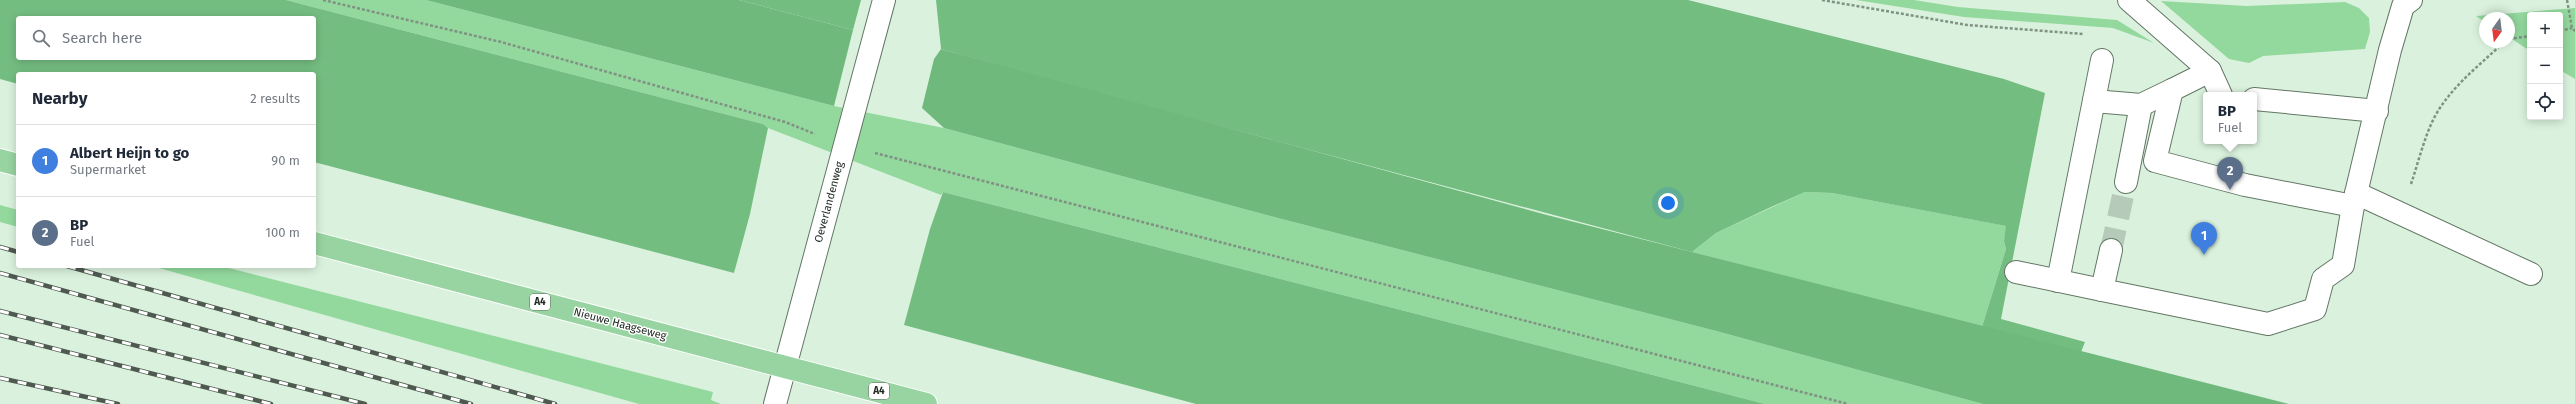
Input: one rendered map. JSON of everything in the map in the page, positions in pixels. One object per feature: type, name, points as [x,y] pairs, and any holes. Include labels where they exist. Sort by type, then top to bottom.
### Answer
[{"type":"highway","points":[[0,160],[16,164]]},
{"type":"highway","name":"Nieuwe Haagseweg","points":[[316,244],[926,404]]},
{"type":"street","name":"Oeverlandenweg","points":[[775,404],[884,0]]},
{"type":"street","points":[[2129,0],[2210,71],[2220,92]]},
{"type":"street","points":[[2016,272],[2268,324],[2315,309],[2323,279],[2343,265],[2354,200],[2377,111],[2390,50],[2403,6],[2411,0]]},
{"type":"street","points":[[2058,281],[2102,60]]},
{"type":"street","points":[[2094,101],[2141,105],[2210,71]]},
{"type":"street","points":[[2172,90],[2156,161],[2245,185],[2354,200],[2400,213],[2531,274]]},
{"type":"street","points":[[2257,99],[2377,111]]},
{"type":"street","points":[[2126,182],[2141,105]]},
{"type":"street","points":[[2102,290],[2111,250]]},
{"type":"path","points":[[324,0],[501,42],[785,122],[847,136],[1848,404]]},
{"type":"path","points":[[1822,0],[1967,25],[2085,34]]},
{"type":"path","points":[[2567,0],[2572,28],[2575,31]]},
{"type":"path","points":[[2563,30],[2572,28]]},
{"type":"path","points":[[2515,38],[2527,36]]},
{"type":"path","points":[[2400,213],[2433,120],[2451,92],[2498,48]]},
{"type":"shaded area","points":[[0,0],[286,0],[763,124],[768,128],[750,214],[734,273],[316,163],[316,72],[16,72],[16,83],[0,79]]},
{"type":"shaded area","points":[[286,0],[426,0],[834,106],[944,128],[1274,217],[1720,332],[1983,404],[1765,404],[943,192],[941,195],[768,128],[763,124]]},
{"type":"shaded area","points":[[426,0],[739,0],[853,30],[834,106]]},
{"type":"shaded area","points":[[739,0],[861,0],[853,30]]},
{"type":"shaded area","points":[[936,0],[1688,0],[2004,79],[2045,93],[2001,319],[2085,342],[2081,352],[1982,327],[2006,249],[2004,241],[2006,226],[1832,193],[1805,192],[1716,233],[1692,252],[1097,93],[941,49]]},
{"type":"shaded area","points":[[1856,0],[1914,0],[1958,7],[2117,20],[2154,43],[2113,28],[1964,17]]},
{"type":"shaded area","points":[[2161,1],[2247,6],[2345,2],[2359,8],[2369,18],[2370,32],[2365,49],[2263,56],[2249,63],[2229,59]]},
{"type":"shaded area","points":[[2575,8],[2575,79],[2563,72],[2563,12],[2527,12],[2527,49],[2515,41],[2515,13]]},
{"type":"shaded area","points":[[941,49],[1547,215],[2289,404],[1983,404],[1720,332],[1274,217],[944,128],[922,108],[934,59]]},
{"type":"shaded area","points":[[943,192],[1765,404],[1196,404],[904,325],[930,229]]},
{"type":"shaded area","points":[[1805,192],[1832,193],[2007,226],[2004,241],[2006,249],[1982,327],[1692,252],[1716,233]]},
{"type":"shaded area","points":[[0,205],[16,209],[16,226],[0,222]]},
{"type":"shaded area","points":[[159,268],[229,268],[713,392],[711,400],[721,404],[639,404]]},
{"type":"tunnel","points":[[2111,250],[2126,182]]},
{"type":"railway","points":[[0,247],[16,251]]},
{"type":"railway","points":[[74,268],[555,404]]},
{"type":"railway","points":[[0,273],[471,404]]},
{"type":"railway","points":[[0,311],[365,404]]},
{"type":"railway","points":[[0,335],[271,404]]},
{"type":"railway","points":[[0,378],[118,404]]},
{"type":"place","name":"BP","points":[[2230,190]]},
{"type":"place","name":"Albert Heijn to go","points":[[2204,255]]}]
